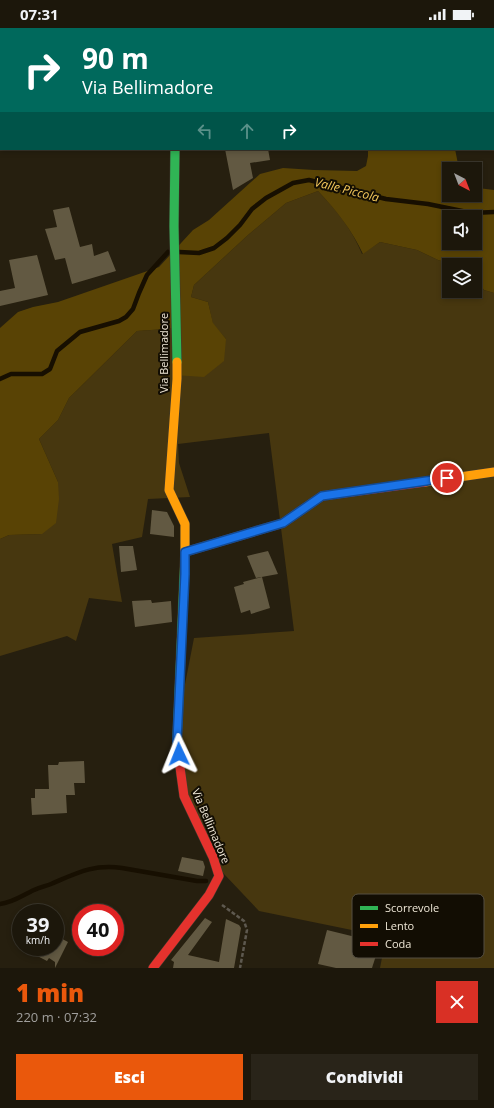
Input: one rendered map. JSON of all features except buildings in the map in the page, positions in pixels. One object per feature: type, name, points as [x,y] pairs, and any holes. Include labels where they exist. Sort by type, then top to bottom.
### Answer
[{"type":"street","name":"Via Bellimadore","points":[[153,968],[208,895],[219,876],[213,857],[184,796],[177,741],[185,574],[185,524],[169,490],[177,379],[174,226],[175,150]]},
{"type":"street","points":[[185,552],[283,523],[322,496],[494,472]]},
{"type":"path","points":[[208,895],[244,921],[247,930],[240,968]]},
{"type":"shaded area","points":[[368,150],[455,150],[458,162],[442,162],[442,202],[482,202],[482,188],[494,190],[494,293],[484,290],[482,288],[482,258],[442,258],[442,261],[417,250],[380,242],[363,254],[343,221],[318,191],[286,203],[248,235],[194,285],[191,297],[208,302],[213,323],[226,339],[224,361],[204,377],[174,375],[180,328],[137,331],[69,398],[58,420],[39,439],[58,482],[59,499],[56,523],[42,534],[9,535],[0,539],[0,328],[18,312],[33,307],[58,302],[159,267],[193,230],[209,220],[260,174],[283,168],[357,171],[366,166]]},
{"type":"shaded area","points":[[318,191],[343,220],[362,254],[380,242],[417,250],[442,261],[442,298],[482,298],[482,288],[484,290],[494,293],[494,968],[380,968],[382,958],[484,958],[484,894],[352,894],[352,930],[259,911],[207,856],[172,751],[194,638],[294,631],[269,433],[178,444],[179,463],[190,497],[148,499],[142,537],[112,544],[122,602],[89,598],[76,641],[67,636],[0,656],[0,539],[9,535],[41,534],[58,482],[39,439],[58,420],[69,398],[137,331],[180,328],[226,339],[213,324],[208,302],[191,297],[194,285],[248,235],[286,203]]},
{"type":"waterway","name":"Valle Piccola","points":[[179,252],[199,253],[214,248],[227,238],[240,225],[252,209],[266,198],[293,183],[309,180],[386,199],[428,204],[472,213],[494,212]]},
{"type":"waterway","name":"Valle Piccola","points":[[0,379],[11,374],[42,374],[50,369],[57,351],[80,332],[119,321],[126,317],[133,309],[147,275],[168,252]]},
{"type":"waterway","points":[[0,904],[85,870],[102,867],[122,868],[197,881],[206,881]]},
{"type":"traffic: fast","points":[[175,150],[174,226],[177,362]]},
{"type":"traffic: fast","points":[[179,760],[177,741],[185,555]]},
{"type":"traffic: slow","points":[[177,362],[169,490],[185,524],[185,555]]},
{"type":"traffic: slow","points":[[425,482],[494,472]]},
{"type":"traffic: jam","points":[[185,552],[283,523],[322,496],[425,482]]},
{"type":"traffic: jam","points":[[153,968],[209,895],[219,876],[213,857],[184,796],[179,760]]},
{"type":"route","points":[[179,754],[177,741],[185,552],[283,523],[322,496],[447,478]]}]
